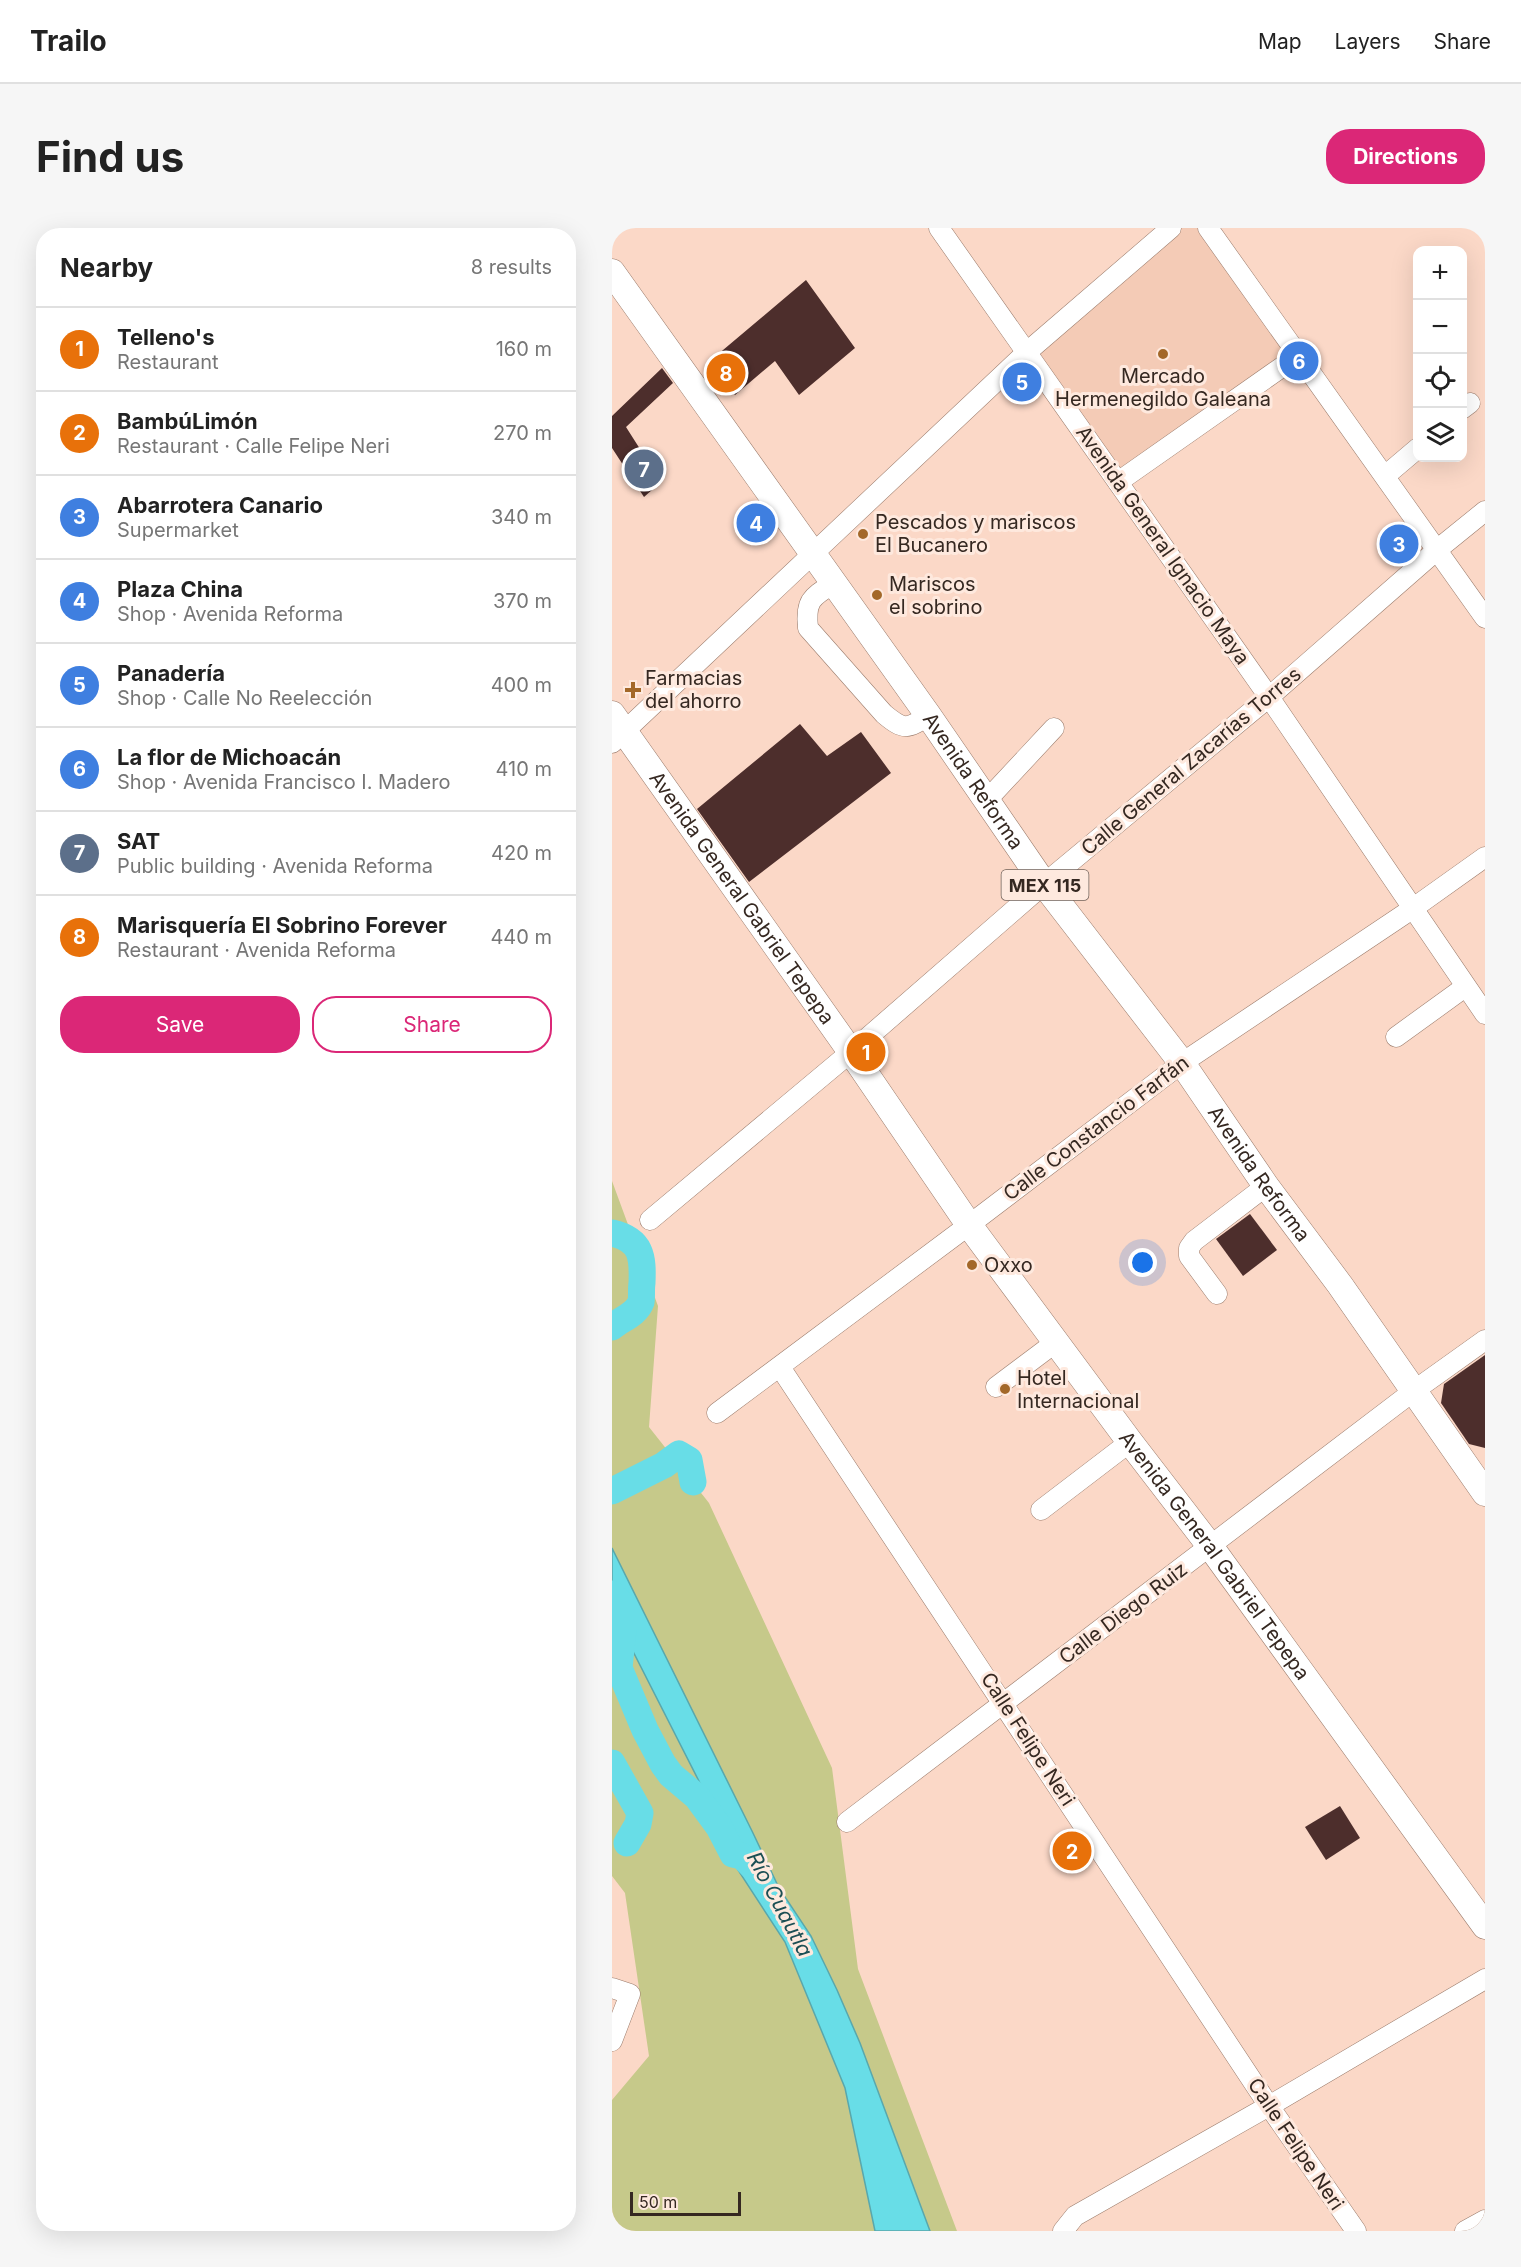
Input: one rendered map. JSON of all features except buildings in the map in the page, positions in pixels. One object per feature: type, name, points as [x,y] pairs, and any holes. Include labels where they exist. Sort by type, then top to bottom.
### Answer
[{"type":"main road","name":"Avenida Reforma","points":[[612,272],[928,716],[1044,884],[1182,1063],[1266,1186],[1340,1285],[1485,1493]]},
{"type":"main road","name":"Avenida General Gabriel Tepepa","points":[[616,729],[851,1052],[969,1225],[1210,1546],[1485,1926]]},
{"type":"street","name":"Avenida General Ignacio Maya","points":[[939,228],[1269,697],[1485,1014]]},
{"type":"street","points":[[616,729],[813,554],[1027,352],[1171,228]]},
{"type":"street","points":[[1208,228],[1485,618]]},
{"type":"street","points":[[1118,482],[1299,355]]},
{"type":"street","points":[[1385,476],[1413,452]]},
{"type":"street","name":"Calle General Zacarías Torres","points":[[650,1220],[851,1052],[1044,884],[1269,697],[1438,549],[1485,511]]},
{"type":"street","points":[[834,583],[813,597],[806,610],[808,628],[884,714],[895,723],[904,727],[914,725],[928,716]]},
{"type":"street","points":[[986,801],[1054,728]]},
{"type":"street","name":"Calle Constancio Farfán","points":[[717,1413],[1182,1063],[1412,909],[1485,857]]},
{"type":"street","points":[[1396,1037],[1465,987]]},
{"type":"street","points":[[1217,1294],[1189,1256],[1189,1248],[1194,1241],[1266,1186]]},
{"type":"street","name":"Calle Diego Ruiz","points":[[847,1821],[1004,1704],[1414,1390],[1485,1340]]},
{"type":"street","points":[[996,1387],[1056,1342]]},
{"type":"street","name":"Calle Felipe Neri","points":[[780,1367],[1269,2106],[1356,2231]]},
{"type":"street","points":[[1041,1510],[1130,1442]]},
{"type":"street","points":[[1063,2231],[1075,2216],[1269,2106],[1485,1979]]},
{"type":"street","points":[[612,2041],[621,1991]]},
{"type":"street","points":[[1465,2231],[1485,2220]]},
{"type":"shaded area","name":"Mercado Hermenegildo Galeana","points":[[1171,228],[1208,228],[1299,355],[1118,482],[1027,352]]},
{"type":"green space","points":[[612,1181],[658,1306],[649,1427],[709,1503],[832,1768],[858,1969],[957,2231],[612,2231],[612,2100],[649,2056],[625,1893],[612,1876]]},
{"type":"water","name":"Río Cuautla","points":[[612,1548],[779,1888],[811,1936],[837,1990],[860,2043],[930,2231],[875,2231],[845,2088],[785,1942],[738,1870],[706,1795],[612,1610]]},
{"type":"waterway","points":[[612,1233],[622,1236],[635,1245],[641,1258],[642,1274],[639,1306],[632,1314],[612,1327]]},
{"type":"waterway","points":[[612,1491],[664,1465],[679,1454],[689,1460],[693,1482]]},
{"type":"waterway","name":"Río Cuautla","points":[[612,1594],[623,1606],[619,1668],[645,1730],[663,1764],[671,1775],[697,1797],[719,1827],[733,1854],[742,1856],[752,1866]]},
{"type":"waterway","points":[[612,1763],[640,1813],[638,1824],[627,1843]]},
{"type":"place","name":"Mercado Hermenegildo Galeana","points":[[1163,354]]},
{"type":"place","name":"La flor de Michoacán","points":[[1299,361]]},
{"type":"place","name":"Marisquería El Sobrino Forever","points":[[726,373]]},
{"type":"place","name":"Panadería","points":[[1022,382]]},
{"type":"place","name":"SAT","points":[[644,469]]},
{"type":"place","name":"Plaza China","points":[[756,523]]},
{"type":"place","name":"Pescados y mariscos El Bucanero","points":[[863,534]]},
{"type":"place","name":"Abarrotera Canario","points":[[1399,544]]},
{"type":"place","name":"Mariscos el sobrino","points":[[877,595]]},
{"type":"place","name":"Farmacias del ahorro","points":[[633,690]]},
{"type":"place","name":"Telleno's","points":[[866,1052]]},
{"type":"place","name":"Oxxo","points":[[972,1265]]},
{"type":"place","name":"Hotel Internacional","points":[[1005,1389]]},
{"type":"place","name":"BambúLimón","points":[[1072,1851]]}]
